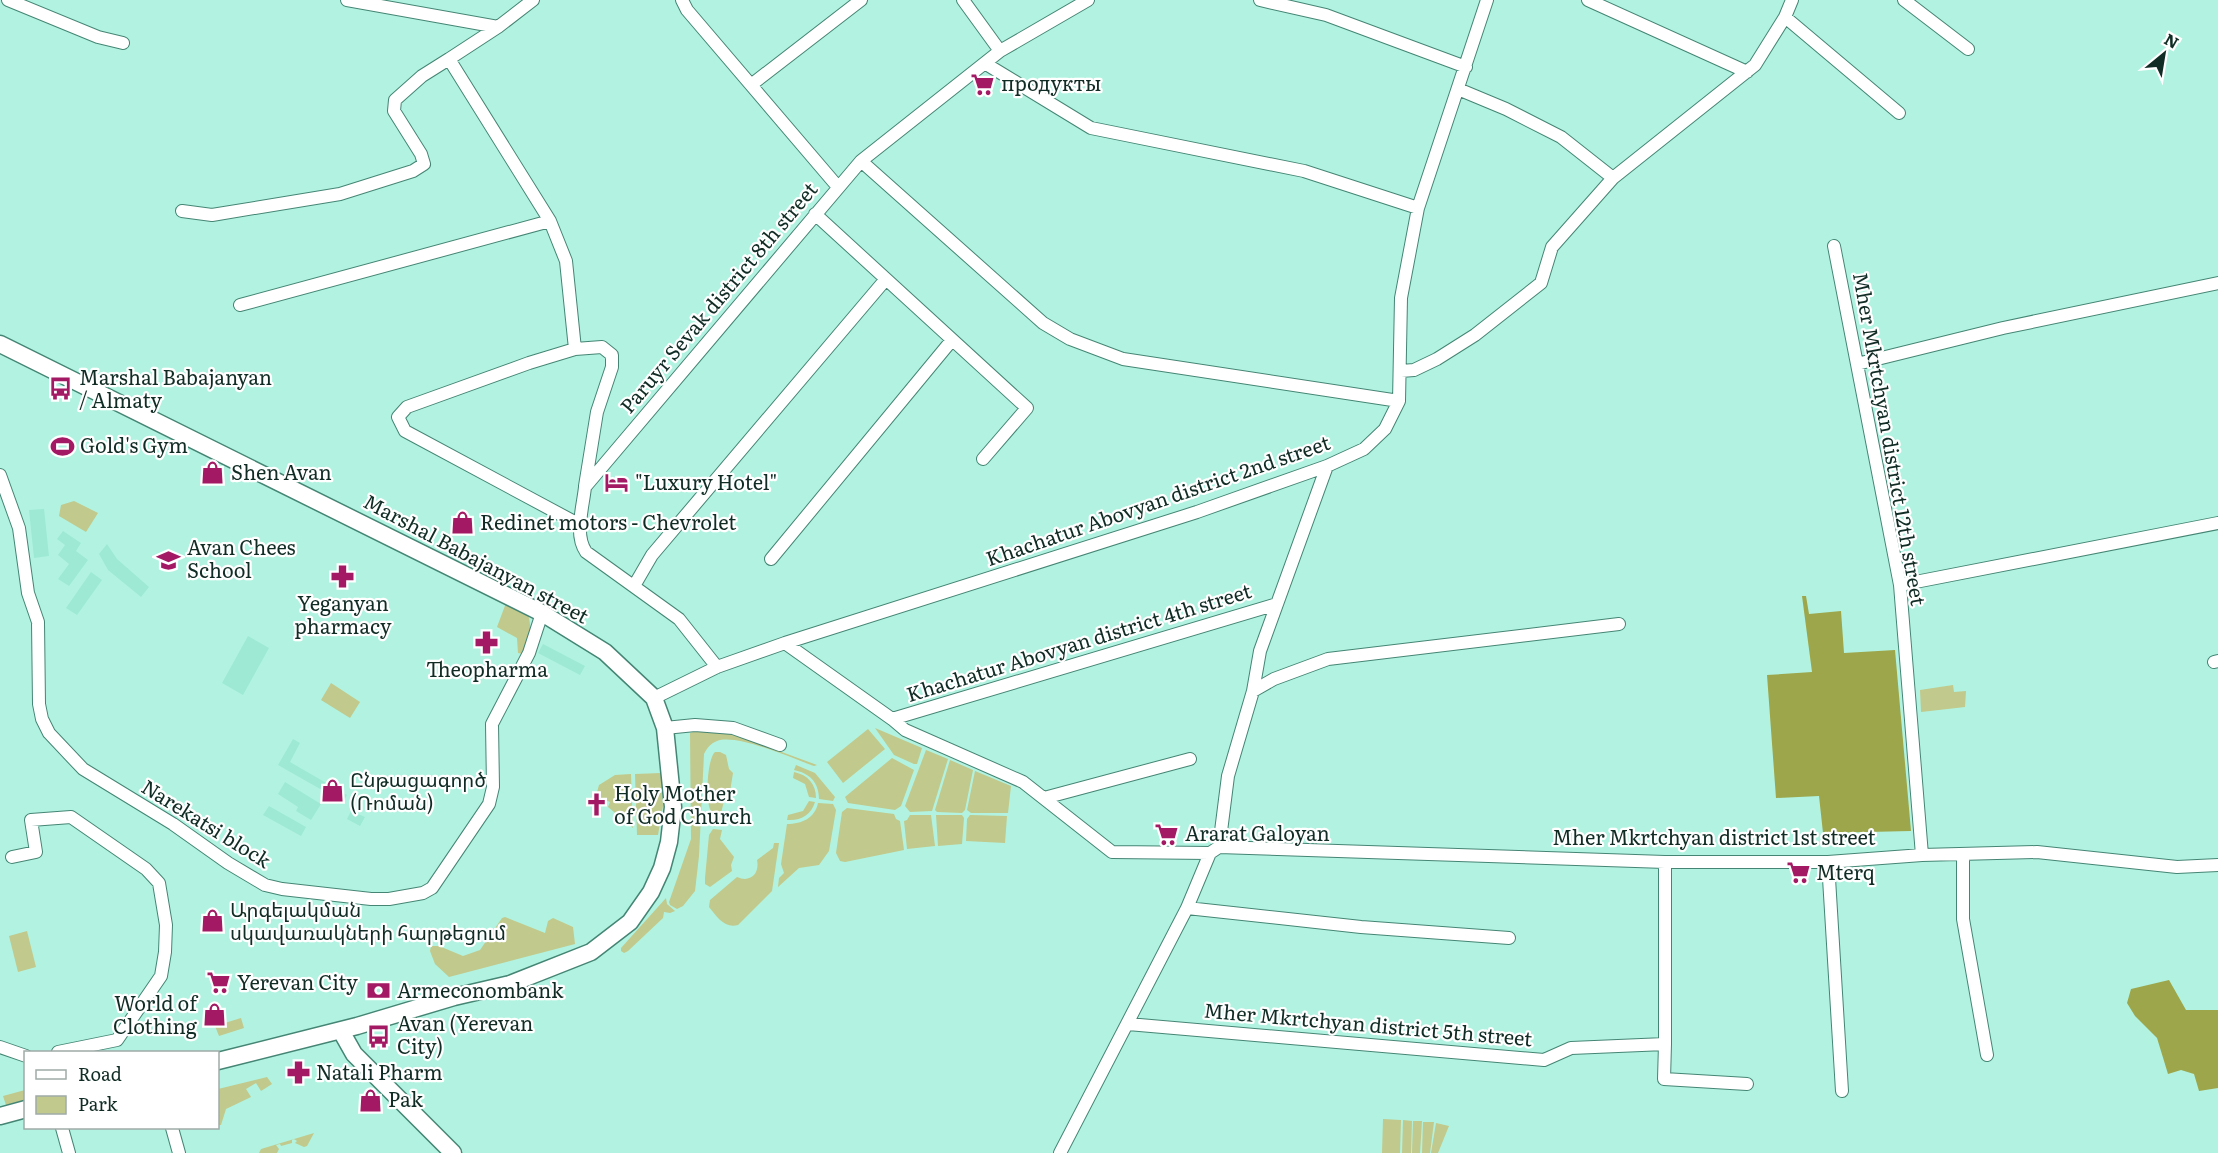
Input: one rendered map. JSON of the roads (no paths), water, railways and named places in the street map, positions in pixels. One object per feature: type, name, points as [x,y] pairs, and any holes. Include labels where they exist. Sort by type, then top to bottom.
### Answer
[{"type":"main road","name":"Marshal Babajanyan street","points":[[0,344],[542,613],[605,652],[654,698],[665,728],[673,807],[669,842],[662,868],[651,892],[630,922],[591,952],[510,984],[219,1061]]},
{"type":"main road","points":[[340,1030],[354,1054],[453,1153]]},
{"type":"main road","points":[[0,1116],[24,1110]]},
{"type":"street","points":[[8,0],[98,37],[123,43]]},
{"type":"street","points":[[347,0],[498,27]]},
{"type":"street","points":[[182,211],[212,216],[340,194],[413,171],[424,164],[421,154],[394,111],[395,100],[422,76],[498,27],[533,0]]},
{"type":"street","points":[[682,0],[687,10],[838,187]]},
{"type":"street","points":[[751,85],[861,0]]},
{"type":"street","points":[[963,0],[1000,51]]},
{"type":"street","name":"Paruyr Sevak district 8th street","points":[[585,487],[861,161],[1000,51],[1088,0]]},
{"type":"street","points":[[1260,0],[1326,15],[1466,67]]},
{"type":"street","name":"Khachatur Abovyan district 2nd street","points":[[654,698],[717,667],[785,643],[1114,539],[1327,466],[1364,449],[1385,429],[1398,401],[1401,371],[1401,298],[1418,208],[1487,0]]},
{"type":"street","points":[[1588,0],[1747,72]]},
{"type":"street","points":[[1401,371],[1414,370],[1437,359],[1475,335],[1541,283],[1552,247],[1613,178],[1755,65],[1785,17],[1792,0]]},
{"type":"street","points":[[1904,0],[1968,49]]},
{"type":"street","points":[[1785,17],[1899,114]]},
{"type":"street","points":[[449,59],[550,221],[566,261],[575,349]]},
{"type":"street","points":[[986,64],[1091,128],[1304,171],[1418,208]]},
{"type":"street","points":[[1458,89],[1506,109],[1561,137],[1613,178]]},
{"type":"street","points":[[861,161],[1043,323],[1070,339],[1123,359],[1398,401]]},
{"type":"street","points":[[815,214],[1027,408],[983,459]]},
{"type":"street","points":[[240,305],[550,221]]},
{"type":"street","name":"Mher Mkrtchyan district 12th street","points":[[1834,246],[1900,585],[1922,855]]},
{"type":"street","points":[[634,586],[652,555],[886,279]]},
{"type":"street","points":[[1857,364],[2003,328],[2218,283]]},
{"type":"street","points":[[771,559],[952,340]]},
{"type":"street","points":[[580,525],[405,431],[398,417],[407,407],[575,349],[602,348],[612,355],[612,368],[597,412],[580,525],[581,545],[586,552],[679,619],[717,667]]},
{"type":"street","points":[[1060,1153],[1215,850],[1227,776],[1253,691],[1260,651],[1327,466]]},
{"type":"street","name":"Narekatsi block","points":[[0,475],[19,528],[28,593],[38,622],[39,704],[42,719],[49,733],[82,769],[173,824],[265,885],[371,899],[423,893],[432,888],[489,804],[493,787],[492,724],[529,653],[542,613]]},
{"type":"street","points":[[1900,585],[2218,523]]},
{"type":"street","name":"Khachatur Abovyan district 4th street","points":[[892,719],[1277,604]]},
{"type":"street","points":[[1253,691],[1274,679],[1328,659],[1619,624]]},
{"type":"street","name":"Mher Mkrtchyan district 1st street","points":[[785,643],[905,730],[1023,782],[1112,852],[1215,850],[1665,861],[1827,862],[1922,855],[2037,852],[2177,867],[2218,865]]},
{"type":"street","points":[[665,728],[695,725],[733,728],[780,745]]},
{"type":"street","points":[[1044,798],[1190,759]]},
{"type":"street","points":[[12,857],[36,852],[30,819],[71,817],[146,869],[159,883],[166,925],[161,976],[117,1040],[76,1051]]},
{"type":"street","points":[[1963,855],[1963,919],[1988,1055]]},
{"type":"street","points":[[1665,861],[1664,1079],[1748,1084]]},
{"type":"street","points":[[1827,862],[1842,1091]]},
{"type":"street","points":[[1187,908],[1361,927],[1509,938]]},
{"type":"street","name":"Mher Mkrtchyan district 5th street","points":[[1128,1024],[1545,1060],[1571,1048],[1665,1044]]},
{"type":"street","points":[[0,1047],[24,1055]]},
{"type":"street","points":[[62,1129],[69,1153]]},
{"type":"street","points":[[172,1129],[179,1153]]},
{"type":"place","name":"продукты","points":[[983,84]]},
{"type":"place","name":"Marshal Babajanyan / Almaty","points":[[61,389]]},
{"type":"place","name":"Gold's Gym","points":[[62,446]]},
{"type":"place","name":"Shen Avan","points":[[213,473]]},
{"type":"place","name":"\"Luxury Hotel\"","points":[[617,483]]},
{"type":"place","name":"Redinet motors - Chevrolet","points":[[462,523]]},
{"type":"place","name":"Avan Chees School","points":[[169,560]]},
{"type":"place","name":"Yeganyan pharmacy","points":[[343,576]]},
{"type":"place","name":"Theopharma","points":[[487,642]]},
{"type":"place","name":"Ընթացագործ (Ռոման)","points":[[332,791]]},
{"type":"place","name":"Holy Mother of God Church","points":[[596,805]]},
{"type":"place","name":"Ararat Galoyan","points":[[1167,834]]},
{"type":"place","name":"Mterq","points":[[1798,873]]},
{"type":"place","name":"Արգելակման սկավառակների հարթեցում","points":[[212,921]]},
{"type":"place","name":"Yerevan City","points":[[219,983]]},
{"type":"place","name":"Armeconombank","points":[[379,991]]},
{"type":"place","name":"World of Clothing","points":[[215,1015]]},
{"type":"place","name":"Avan (Yerevan City)","points":[[379,1036]]},
{"type":"place","name":"Natali Pharm","points":[[298,1073]]},
{"type":"place","name":"Pak","points":[[370,1100]]}]
